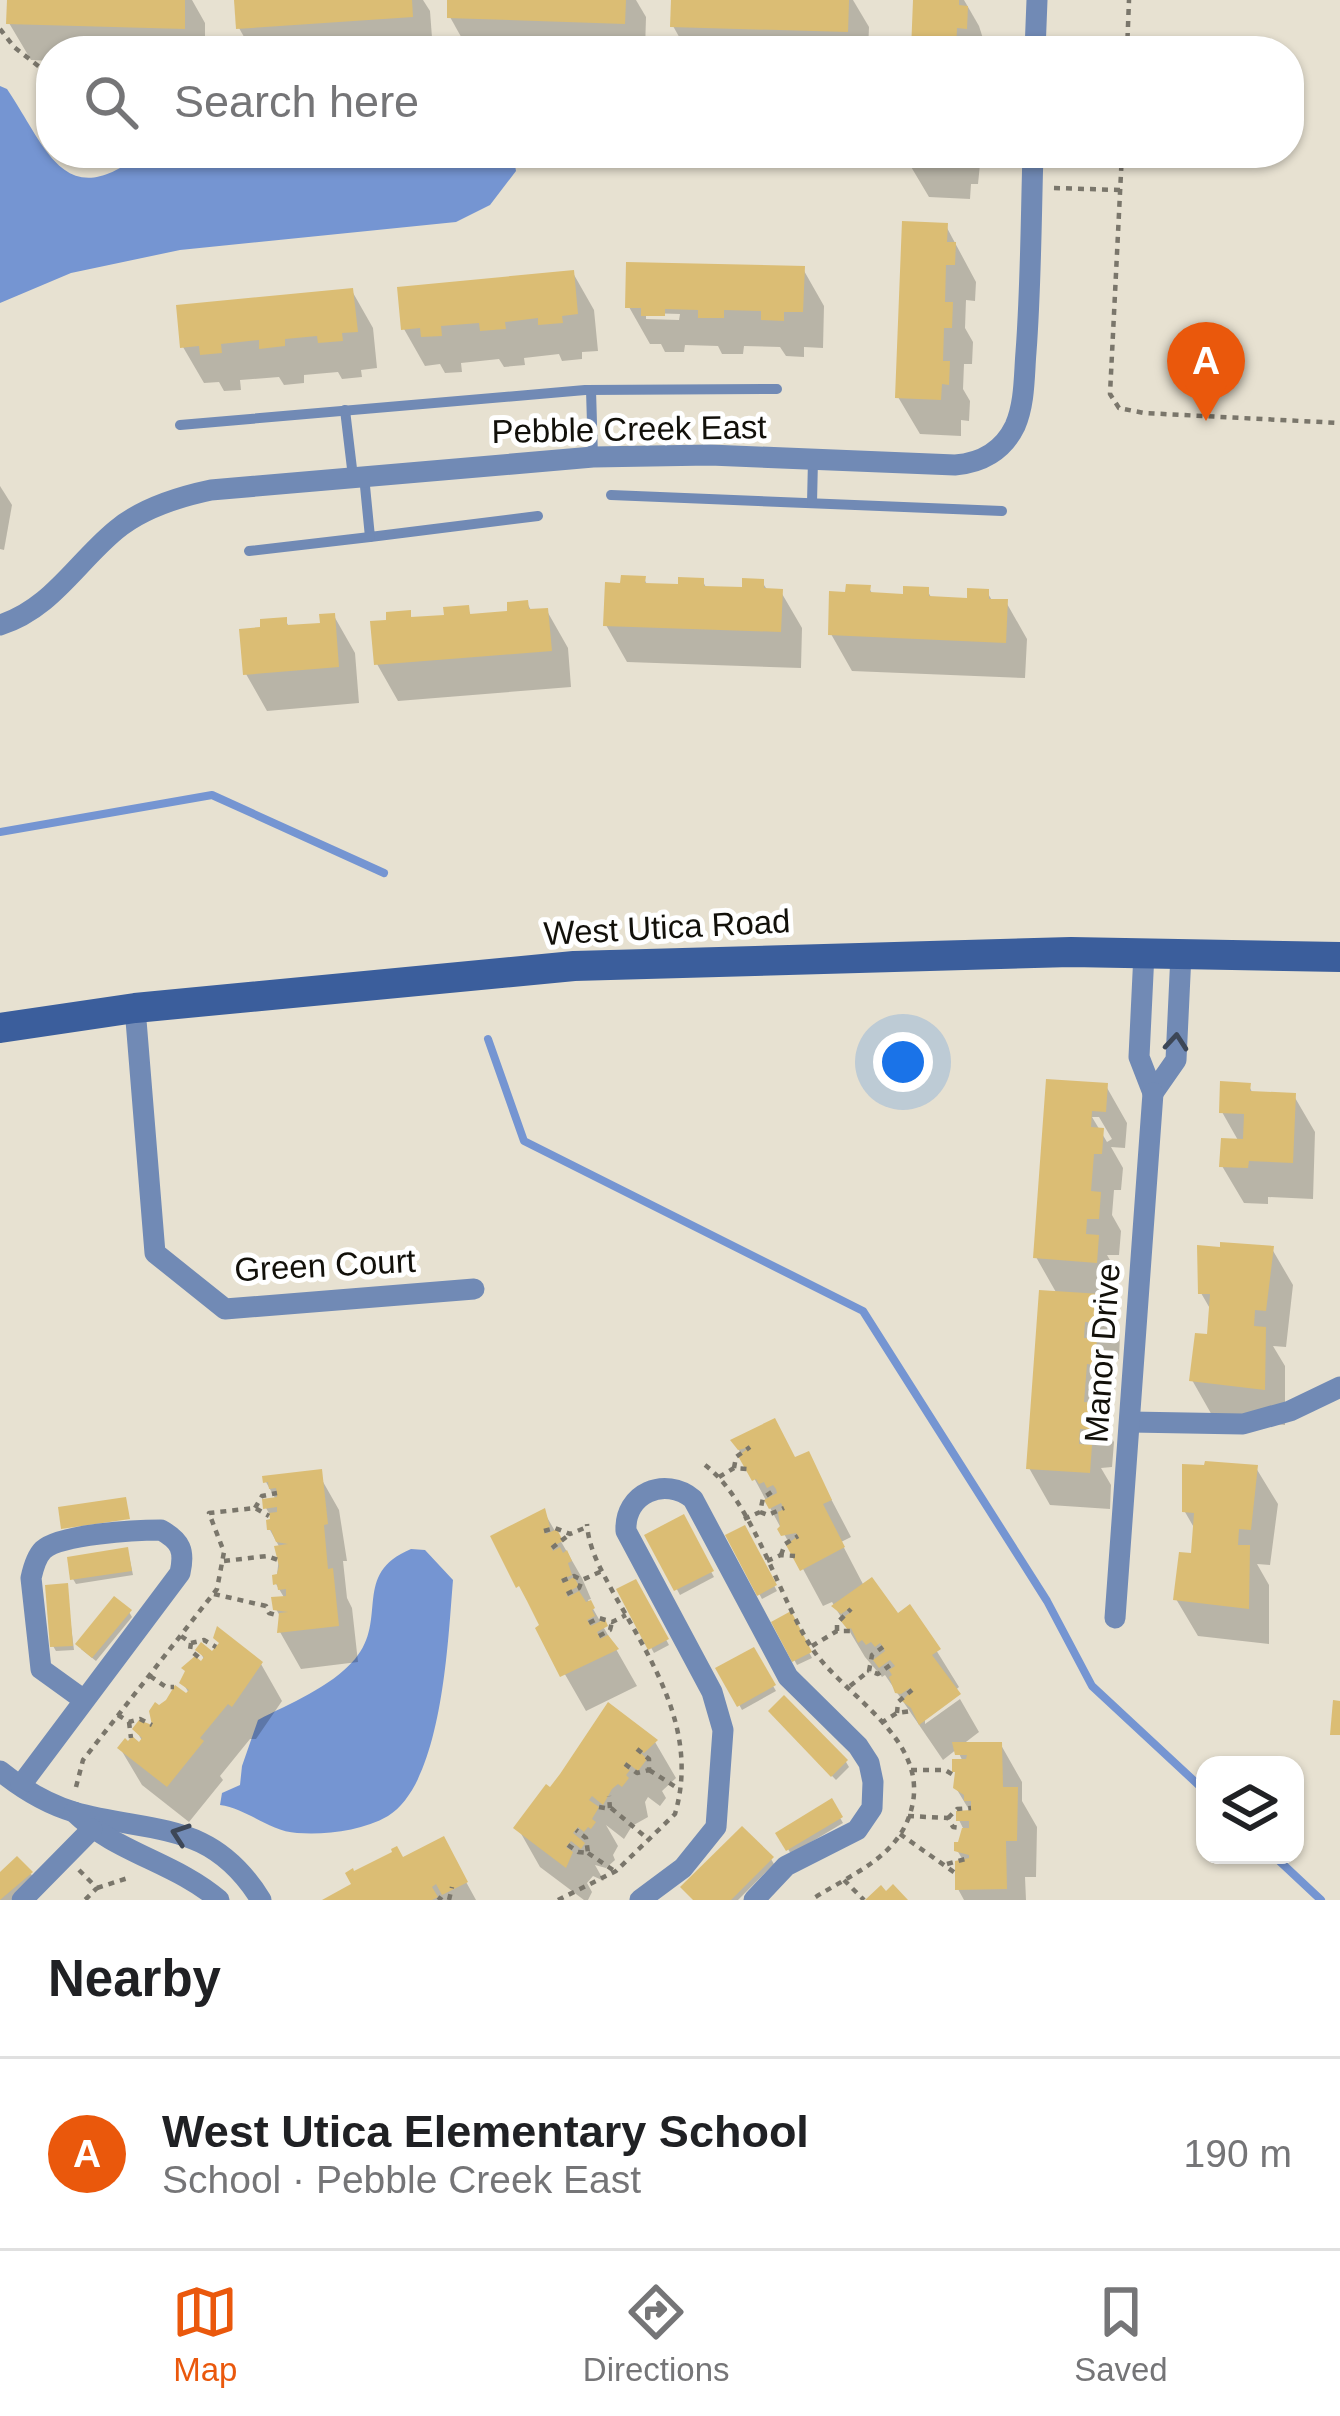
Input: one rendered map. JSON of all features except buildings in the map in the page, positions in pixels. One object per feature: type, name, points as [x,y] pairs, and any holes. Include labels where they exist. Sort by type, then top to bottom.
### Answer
[{"type":"street","points":[[1036,36],[1037,0]]},
{"type":"street","name":"Pebble Creek East","points":[[0,626],[47,599],[112,533],[154,507],[211,490],[593,457],[710,455],[955,465],[977,461],[999,449],[1013,429],[1023,390],[1033,168]]},
{"type":"street","name":"West Utica Road","points":[[0,1028],[135,1008],[574,965],[834,956],[1144,953],[1340,957]]},
{"type":"street","name":"Manor Drive","points":[[1115,1618],[1153,1093],[1139,1058],[1144,953]]},
{"type":"street","name":"Manor Drive","points":[[1153,1093],[1176,1060],[1181,954]]},
{"type":"street","name":"Green Court","points":[[135,1008],[155,1252],[226,1309],[474,1289]]},
{"type":"street","points":[[1131,1422],[1243,1424],[1290,1411],[1340,1387]]},
{"type":"street","points":[[640,1900],[682,1868],[716,1827],[723,1747],[712,1692],[626,1531],[630,1507],[646,1492],[659,1488],[683,1491],[698,1507],[788,1677],[858,1746],[873,1782],[872,1808],[856,1830],[786,1866],[754,1900]]},
{"type":"street","points":[[21,1785],[85,1700],[180,1573],[182,1548],[161,1530],[59,1543],[43,1550],[36,1563],[31,1578],[41,1669],[85,1700]]},
{"type":"street","points":[[0,1771],[21,1785],[194,1837],[236,1865],[261,1900]]},
{"type":"street","points":[[74,1802],[92,1829],[109,1841],[174,1869],[219,1900]]},
{"type":"street","points":[[22,1900],[92,1829]]},
{"type":"lane","points":[[180,425],[591,390],[777,388]]},
{"type":"lane","points":[[591,390],[593,457]]},
{"type":"lane","points":[[345,410],[370,537]]},
{"type":"lane","points":[[812,502],[813,460]]},
{"type":"lane","points":[[611,495],[1002,511]]},
{"type":"lane","points":[[250,550],[538,516]]},
{"type":"path","points":[[1128,36],[1129,0]]},
{"type":"path","points":[[0,29],[36,64]]},
{"type":"path","points":[[1121,168],[1111,394],[1119,408],[1340,423]]},
{"type":"path","points":[[1032,187],[1120,190]]},
{"type":"path","points":[[734,1468],[736,1457],[749,1447]]},
{"type":"path","points":[[719,1478],[734,1468],[748,1469]]},
{"type":"path","points":[[760,1512],[763,1498],[776,1490]]},
{"type":"path","points":[[255,1508],[262,1496],[277,1493]]},
{"type":"path","points":[[255,1508],[269,1516]]},
{"type":"path","points":[[74,1802],[83,1760],[214,1594],[224,1561],[221,1536],[209,1513],[255,1508]]},
{"type":"path","points":[[745,1519],[784,1508]]},
{"type":"path","points":[[552,1548],[587,1525],[589,1542],[656,1671],[682,1734],[675,1814],[616,1871],[576,1897],[559,1900]]},
{"type":"path","points":[[544,1532],[555,1528],[570,1534]]},
{"type":"path","points":[[782,1555],[785,1544],[798,1536]]},
{"type":"path","points":[[267,1556],[274,1550]]},
{"type":"path","points":[[767,1562],[782,1555],[795,1556]]},
{"type":"path","points":[[224,1561],[267,1556],[278,1560]]},
{"type":"path","points":[[562,1581],[616,1572]]},
{"type":"path","points":[[567,1594],[579,1588],[582,1580]]},
{"type":"path","points":[[214,1594],[266,1606]]},
{"type":"path","points":[[266,1606],[272,1598]]},
{"type":"path","points":[[266,1606],[269,1613],[279,1616]]},
{"type":"path","points":[[837,1630],[837,1623],[851,1610]]},
{"type":"path","points":[[589,1623],[598,1618],[612,1622],[626,1615]]},
{"type":"path","points":[[599,1636],[610,1630],[612,1622]]},
{"type":"path","points":[[812,1646],[837,1630],[852,1631]]},
{"type":"path","points":[[181,1636],[215,1647]]},
{"type":"path","points":[[191,1643],[190,1650],[202,1660]]},
{"type":"path","points":[[848,1687],[869,1671],[872,1655],[883,1647]]},
{"type":"path","points":[[869,1671],[878,1674],[893,1664]]},
{"type":"path","points":[[150,1676],[170,1687],[170,1696]]},
{"type":"path","points":[[897,1713],[898,1702],[912,1690]]},
{"type":"path","points":[[881,1723],[912,1711]]},
{"type":"path","points":[[118,1715],[128,1722],[131,1738]]},
{"type":"path","points":[[128,1722],[140,1719],[152,1725]]},
{"type":"path","points":[[637,1749],[649,1759],[650,1770]]},
{"type":"path","points":[[945,1770],[951,1763]]},
{"type":"path","points":[[625,1764],[637,1773],[650,1770],[679,1789]]},
{"type":"path","points":[[910,1771],[945,1770],[955,1776]]},
{"type":"path","points":[[609,1796],[611,1808]]},
{"type":"path","points":[[599,1807],[611,1808],[650,1840]]},
{"type":"path","points":[[908,1816],[947,1818],[970,1808]]},
{"type":"path","points":[[947,1818],[953,1827],[962,1828]]},
{"type":"path","points":[[576,1830],[587,1841],[588,1853]]},
{"type":"path","points":[[900,1834],[958,1875]]},
{"type":"path","points":[[568,1845],[616,1871]]},
{"type":"path","points":[[947,1864],[969,1858]]},
{"type":"path","points":[[79,1870],[97,1888]]},
{"type":"path","points":[[86,1900],[97,1888],[123,1877],[146,1881]]},
{"type":"path","points":[[844,1880],[864,1900]]},
{"type":"path","points":[[443,1899],[452,1887]]},
{"type":"water","points":[[0,86],[7,89],[36,135],[36,168],[63,168],[76,176],[94,177],[118,168],[516,168],[490,205],[456,222],[180,250],[71,273],[0,303]]},
{"type":"water","points":[[411,1549],[425,1550],[453,1580],[439,1707],[421,1773],[406,1799],[378,1821],[320,1833],[287,1831],[220,1805],[222,1793],[240,1785],[258,1720],[322,1687],[355,1659],[370,1628],[382,1571]]},
{"type":"waterway","points":[[0,832],[212,795],[384,873]]},
{"type":"waterway","points":[[488,1039],[524,1141],[863,1311],[1047,1601],[1092,1686],[1196,1783]]},
{"type":"waterway","points":[[1283,1864],[1321,1900]]},
{"type":"place","name":"West Utica Elementary School","points":[[1206,421]]}]
